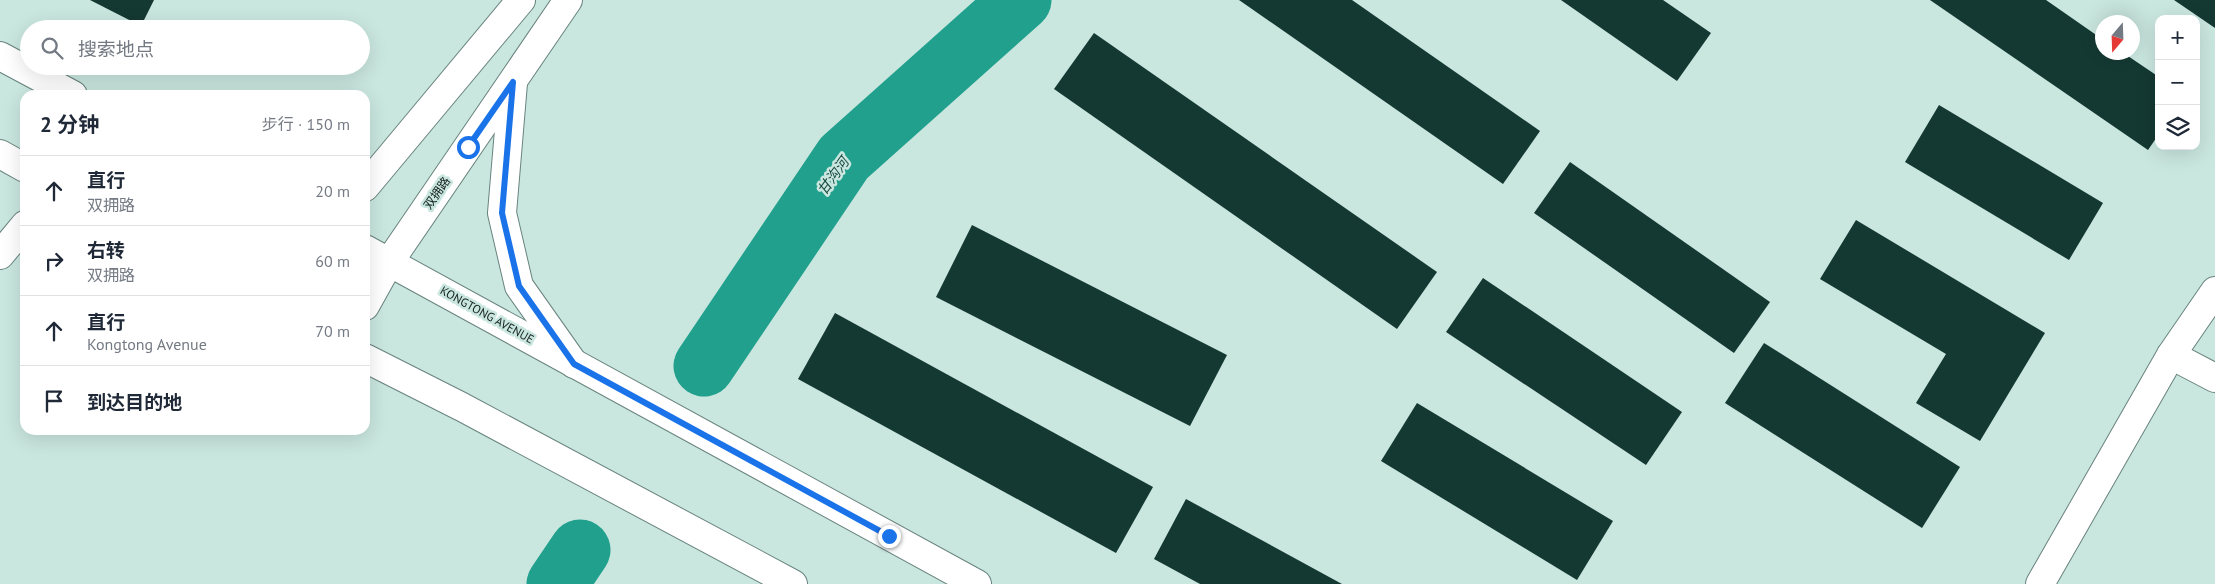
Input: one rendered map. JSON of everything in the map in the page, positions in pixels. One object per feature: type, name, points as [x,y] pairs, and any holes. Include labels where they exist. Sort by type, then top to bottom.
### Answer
[{"type":"main road","points":[[370,181],[521,0]]},
{"type":"main road","name":"双拥路","points":[[370,297],[390,261],[568,0]]},
{"type":"main road","points":[[0,56],[20,67]]},
{"type":"main road","points":[[36,75],[64,90]]},
{"type":"main road","name":"双拥路","points":[[513,82],[502,213],[519,286],[574,364]]},
{"type":"main road","points":[[0,154],[20,165]]},
{"type":"main road","points":[[0,255],[20,231]]},
{"type":"main road","name":"KONGTONG AVENUE","points":[[370,251],[977,584]]},
{"type":"main road","points":[[2040,584],[2171,356],[2215,291]]},
{"type":"main road","points":[[2171,356],[2215,378]]},
{"type":"main road","points":[[370,361],[471,412],[793,584]]},
{"type":"building","points":[[90,0],[154,0],[144,20],[129,20]]},
{"type":"building","points":[[1239,0],[1352,0],[1540,131],[1503,184]]},
{"type":"building","points":[[1561,0],[1663,0],[1711,33],[1677,81]]},
{"type":"building","points":[[1930,0],[2046,0],[2095,34],[2095,60],[2134,60],[2155,74],[2155,140],[2148,150]]},
{"type":"building","points":[[2174,0],[2215,0],[2215,28],[2200,18],[2200,15],[2196,15]]},
{"type":"building","points":[[1094,33],[1437,272],[1397,329],[1054,89]]},
{"type":"building","points":[[1939,105],[2103,203],[2069,260],[1905,162]]},
{"type":"building","points":[[1570,162],[1770,302],[1734,353],[1534,213]]},
{"type":"building","points":[[1856,220],[2045,333],[1980,441],[1916,403],[1946,354],[1820,279]]},
{"type":"building","points":[[972,225],[1227,355],[1190,426],[936,297]]},
{"type":"building","points":[[1483,278],[1682,412],[1646,465],[1446,332]]},
{"type":"building","points":[[835,313],[1153,487],[1116,553],[798,379]]},
{"type":"building","points":[[1764,343],[1960,467],[1922,528],[1725,403]]},
{"type":"building","points":[[1417,403],[1613,521],[1577,580],[1381,461]]},
{"type":"building","points":[[1186,499],[1342,584],[1200,584],[1154,559]]},
{"type":"waterway","name":"甘沟河","points":[[704,366],[844,158],[1021,0]]},
{"type":"waterway","name":"甘沟河","points":[[557,584],[580,550]]},
{"type":"route","points":[[468,147],[513,82],[502,213],[519,286],[574,364],[889,536]]}]
